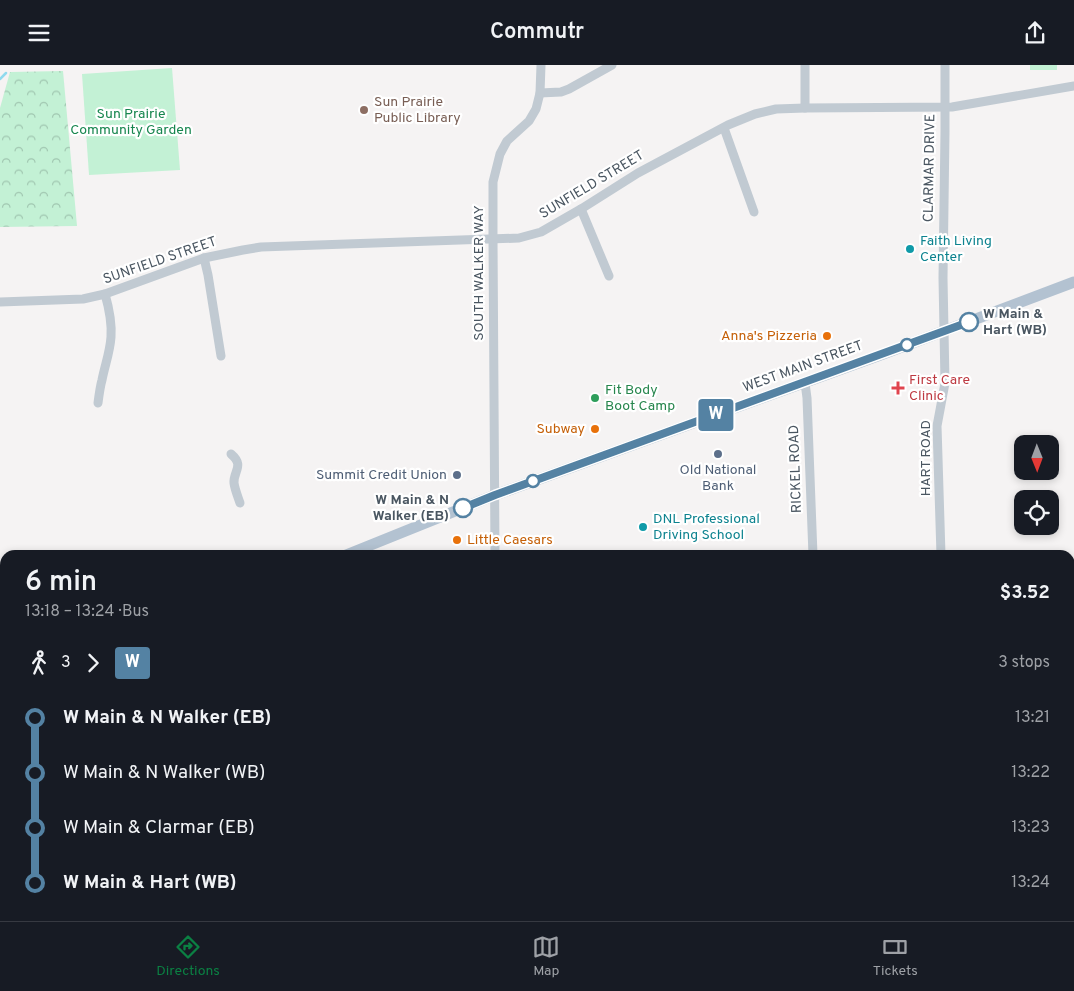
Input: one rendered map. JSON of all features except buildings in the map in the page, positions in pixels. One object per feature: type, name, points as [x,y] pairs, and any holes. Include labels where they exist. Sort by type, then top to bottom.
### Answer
[{"type":"main road","name":"WEST MAIN STREET","points":[[358,550],[495,495],[804,383],[1074,282]]},
{"type":"street","name":"SOUTH WALKER WAY","points":[[495,550],[494,182],[500,154],[507,141],[529,121],[536,109],[540,93],[542,65]]},
{"type":"street","points":[[540,93],[561,92],[569,89],[612,65]]},
{"type":"street","points":[[805,65],[805,108]]},
{"type":"street","name":"CLARMAR DRIVE","points":[[944,65],[944,331]]},
{"type":"street","name":"SUNFIELD STREET","points":[[0,302],[83,299],[105,294],[204,258],[262,247],[519,238],[534,235],[581,209],[638,173],[754,113],[767,110],[805,108],[952,107],[1074,86]]},
{"type":"street","points":[[724,128],[754,212]]},
{"type":"street","points":[[581,209],[609,276]]},
{"type":"street","points":[[204,258],[221,356]]},
{"type":"street","points":[[98,403],[111,337],[105,294]]},
{"type":"street","name":"HART ROAD","points":[[941,550],[937,426],[946,383],[944,331]]},
{"type":"street","name":"RICKEL ROAD","points":[[804,383],[808,407],[813,550]]},
{"type":"street","points":[[231,454],[236,458],[238,468],[234,479],[234,486],[240,503]]},
{"type":"green space","points":[[1030,65],[1057,65],[1057,70],[1030,70]]},
{"type":"green space","name":"Sun Prairie Community Garden","points":[[172,68],[180,170],[89,175],[82,74]]},
{"type":"green space","points":[[63,71],[77,226],[0,227],[0,108],[10,72]]},
{"type":"waterway","points":[[0,79],[6,73]]},
{"type":"bus line","name":"W","points":[[463,508],[969,322]]},
{"type":"place","name":"Sun Prairie Public Library","points":[[364,110]]},
{"type":"place","name":"Faith Living Center","points":[[910,249]]},
{"type":"place","name":"W Main & Hart (WB)","points":[[969,322]]},
{"type":"place","name":"Anna's Pizzeria","points":[[827,336]]},
{"type":"place","name":"First Care Clinic","points":[[898,388]]},
{"type":"place","name":"Fit Body Boot Camp","points":[[595,398]]},
{"type":"place","name":"Subway","points":[[595,429]]},
{"type":"place","name":"Old National Bank","points":[[718,454]]},
{"type":"place","name":"Summit Credit Union","points":[[457,475]]},
{"type":"place","name":"W Main & N Walker (EB)","points":[[463,508]]},
{"type":"place","name":"DNL Professional Driving School","points":[[643,527]]},
{"type":"place","name":"Little Caesars","points":[[457,540]]}]
